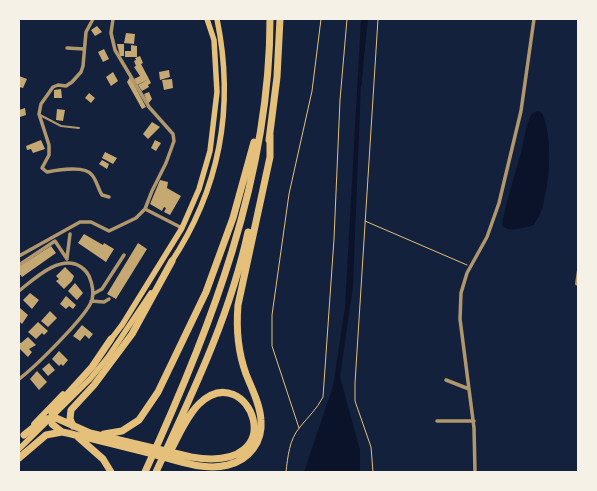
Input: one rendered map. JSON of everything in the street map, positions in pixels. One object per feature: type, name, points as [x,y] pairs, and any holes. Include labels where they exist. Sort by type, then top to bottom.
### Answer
[{"type":"highway","points":[[145,472],[192,366],[221,286],[249,187],[265,101],[270,42],[270,19]]},
{"type":"highway","points":[[156,472],[200,376],[220,325],[248,235],[270,135],[277,78],[280,19]]},
{"type":"highway","points":[[95,434],[117,433],[132,426],[148,410],[158,392],[206,292],[233,218],[265,101]]},
{"type":"highway","points":[[22,437],[40,422],[51,418],[61,420],[95,434],[138,447],[216,466],[228,465],[241,460],[252,451],[262,431],[261,418],[239,350],[237,321],[240,290],[270,157],[270,135]]},
{"type":"highway","points":[[75,427],[70,419],[71,410],[94,385],[132,334],[172,261]]},
{"type":"highway","points":[[111,339],[92,367],[54,408],[51,418],[54,427],[62,432],[138,447]]},
{"type":"highway","points":[[161,472],[181,430],[200,403],[209,396],[227,394],[237,396],[250,407],[254,419],[254,432],[247,446],[238,454],[219,459],[190,460]]},
{"type":"highway","points":[[19,458],[46,436],[62,432]]},
{"type":"highway","points":[[75,435],[103,459],[111,472]]},
{"type":"main road","points":[[22,437],[67,390],[111,339],[182,228],[199,189],[210,151],[213,132],[217,92],[214,40],[207,19]]},
{"type":"main road","points":[[19,449],[90,379],[128,329],[172,261],[205,198],[219,149],[223,127],[225,77],[223,47],[217,19]]},
{"type":"street","points":[[93,19],[86,32],[81,72],[66,86],[58,85],[53,87],[41,104],[39,114],[49,145],[49,155],[42,168],[44,171],[84,170],[93,176],[102,195],[109,197]]},
{"type":"street","points":[[19,256],[80,222],[91,222],[109,231],[136,218],[145,209],[166,163],[174,141],[173,134],[150,107],[115,50],[112,33],[113,19]]},
{"type":"street","points":[[475,472],[474,421],[460,308],[461,293],[470,266],[487,237],[501,196],[522,110],[534,19]]},
{"type":"street","points":[[67,48],[84,49]]},
{"type":"street","points":[[145,209],[182,228]]},
{"type":"street","points":[[66,263],[70,234]]},
{"type":"street","points":[[19,265],[56,241],[67,258]]},
{"type":"street","points":[[93,294],[102,289],[124,255]]},
{"type":"street","points":[[19,284],[20,290],[53,267],[66,263],[77,265],[88,273],[93,294],[91,301],[69,330],[19,379]]},
{"type":"street","points":[[91,301],[104,302],[109,299]]},
{"type":"street","points":[[446,380],[469,389]]},
{"type":"street","points":[[437,421],[474,421]]},
{"type":"lane","points":[[39,114],[61,126],[79,128]]},
{"type":"lane","points":[[578,270],[576,284],[578,285]]},
{"type":"path","points":[[299,428],[272,346],[272,315],[289,194],[312,91],[320,19]]},
{"type":"path","points":[[286,472],[288,450],[299,428],[317,409],[323,397],[326,373],[340,100],[347,19]]},
{"type":"path","points":[[373,472],[371,446],[355,401],[355,389],[378,19]]},
{"type":"path","points":[[365,221],[470,266]]},
{"type":"water","points":[[361,19],[368,19],[361,83],[353,286],[340,377],[360,450],[360,472],[304,472],[333,386],[345,307]]},
{"type":"water","points":[[538,111],[542,113],[548,134],[549,146],[549,171],[541,213],[534,225],[517,229],[508,229],[502,225],[506,206],[528,123],[532,113]]},
{"type":"building","points":[[97,26],[102,32],[95,36],[91,30]]},
{"type":"building","points":[[126,33],[135,34],[134,44],[124,43]]},
{"type":"building","points":[[117,44],[124,44],[124,56],[120,56]]},
{"type":"building","points":[[131,45],[137,46],[137,57],[125,57],[125,51],[131,51]]},
{"type":"building","points":[[104,49],[109,59],[103,62],[98,52]]},
{"type":"building","points":[[140,56],[143,63],[141,64],[149,79],[137,85],[134,79],[140,76],[134,67],[136,66],[134,61],[136,60],[135,58]]},
{"type":"building","points":[[169,70],[170,77],[160,80],[159,72]]},
{"type":"building","points":[[113,72],[118,81],[111,86],[106,77]]},
{"type":"building","points":[[19,76],[27,79],[23,88],[19,87]]},
{"type":"building","points":[[130,77],[146,107],[142,109],[127,82]]},
{"type":"building","points":[[149,79],[151,83],[148,85],[149,87],[142,91],[138,85]]},
{"type":"building","points":[[172,79],[173,88],[164,90],[162,80]]},
{"type":"building","points":[[61,89],[62,98],[54,98],[54,90]]},
{"type":"building","points":[[149,92],[152,99],[148,104],[144,94]]},
{"type":"building","points":[[89,93],[95,98],[91,103],[85,98]]},
{"type":"building","points":[[25,108],[26,115],[20,117],[19,110]]},
{"type":"building","points":[[57,109],[65,110],[63,121],[56,120]]},
{"type":"building","points":[[152,122],[160,127],[148,139],[143,134]]},
{"type":"building","points":[[41,140],[45,149],[33,153],[31,149],[27,150],[26,146]]},
{"type":"building","points":[[155,140],[161,143],[156,151],[151,148]]},
{"type":"building","points":[[105,152],[117,158],[113,164],[102,158]]},
{"type":"building","points":[[102,160],[109,164],[107,169],[99,164]]},
{"type":"building","points":[[160,180],[168,182],[167,188],[181,196],[170,215],[164,212],[166,208],[164,207],[162,211],[150,204]]},
{"type":"building","points":[[84,234],[103,245],[104,243],[114,249],[106,262],[78,243]]},
{"type":"building","points":[[138,243],[147,249],[116,299],[107,294]]},
{"type":"building","points":[[51,246],[56,253],[22,277],[19,273],[20,266]]},
{"type":"building","points":[[65,267],[74,276],[72,281],[64,289],[56,281],[59,279],[56,276]]},
{"type":"building","points":[[75,283],[83,293],[77,300],[68,291]]},
{"type":"building","points":[[30,293],[39,300],[32,309],[23,300]]},
{"type":"building","points":[[66,296],[76,305],[73,309],[69,306],[66,309],[60,304]]},
{"type":"building","points":[[20,308],[28,315],[22,324],[19,321]]},
{"type":"building","points":[[50,311],[57,318],[48,327],[41,321]]},
{"type":"building","points":[[38,322],[48,331],[44,335],[42,333],[36,339],[28,332]]},
{"type":"building","points":[[82,325],[93,334],[89,339],[85,335],[80,341],[73,336]]},
{"type":"building","points":[[28,337],[36,345],[29,349],[32,352],[28,357],[19,348],[19,342],[21,343]]},
{"type":"building","points":[[59,351],[68,360],[63,366],[61,364],[59,366],[52,359]]},
{"type":"building","points":[[49,363],[55,370],[48,376],[42,369]]},
{"type":"building","points":[[37,371],[47,382],[39,390],[30,379]]},
{"type":"waterway","points":[[361,85],[364,43]]}]
